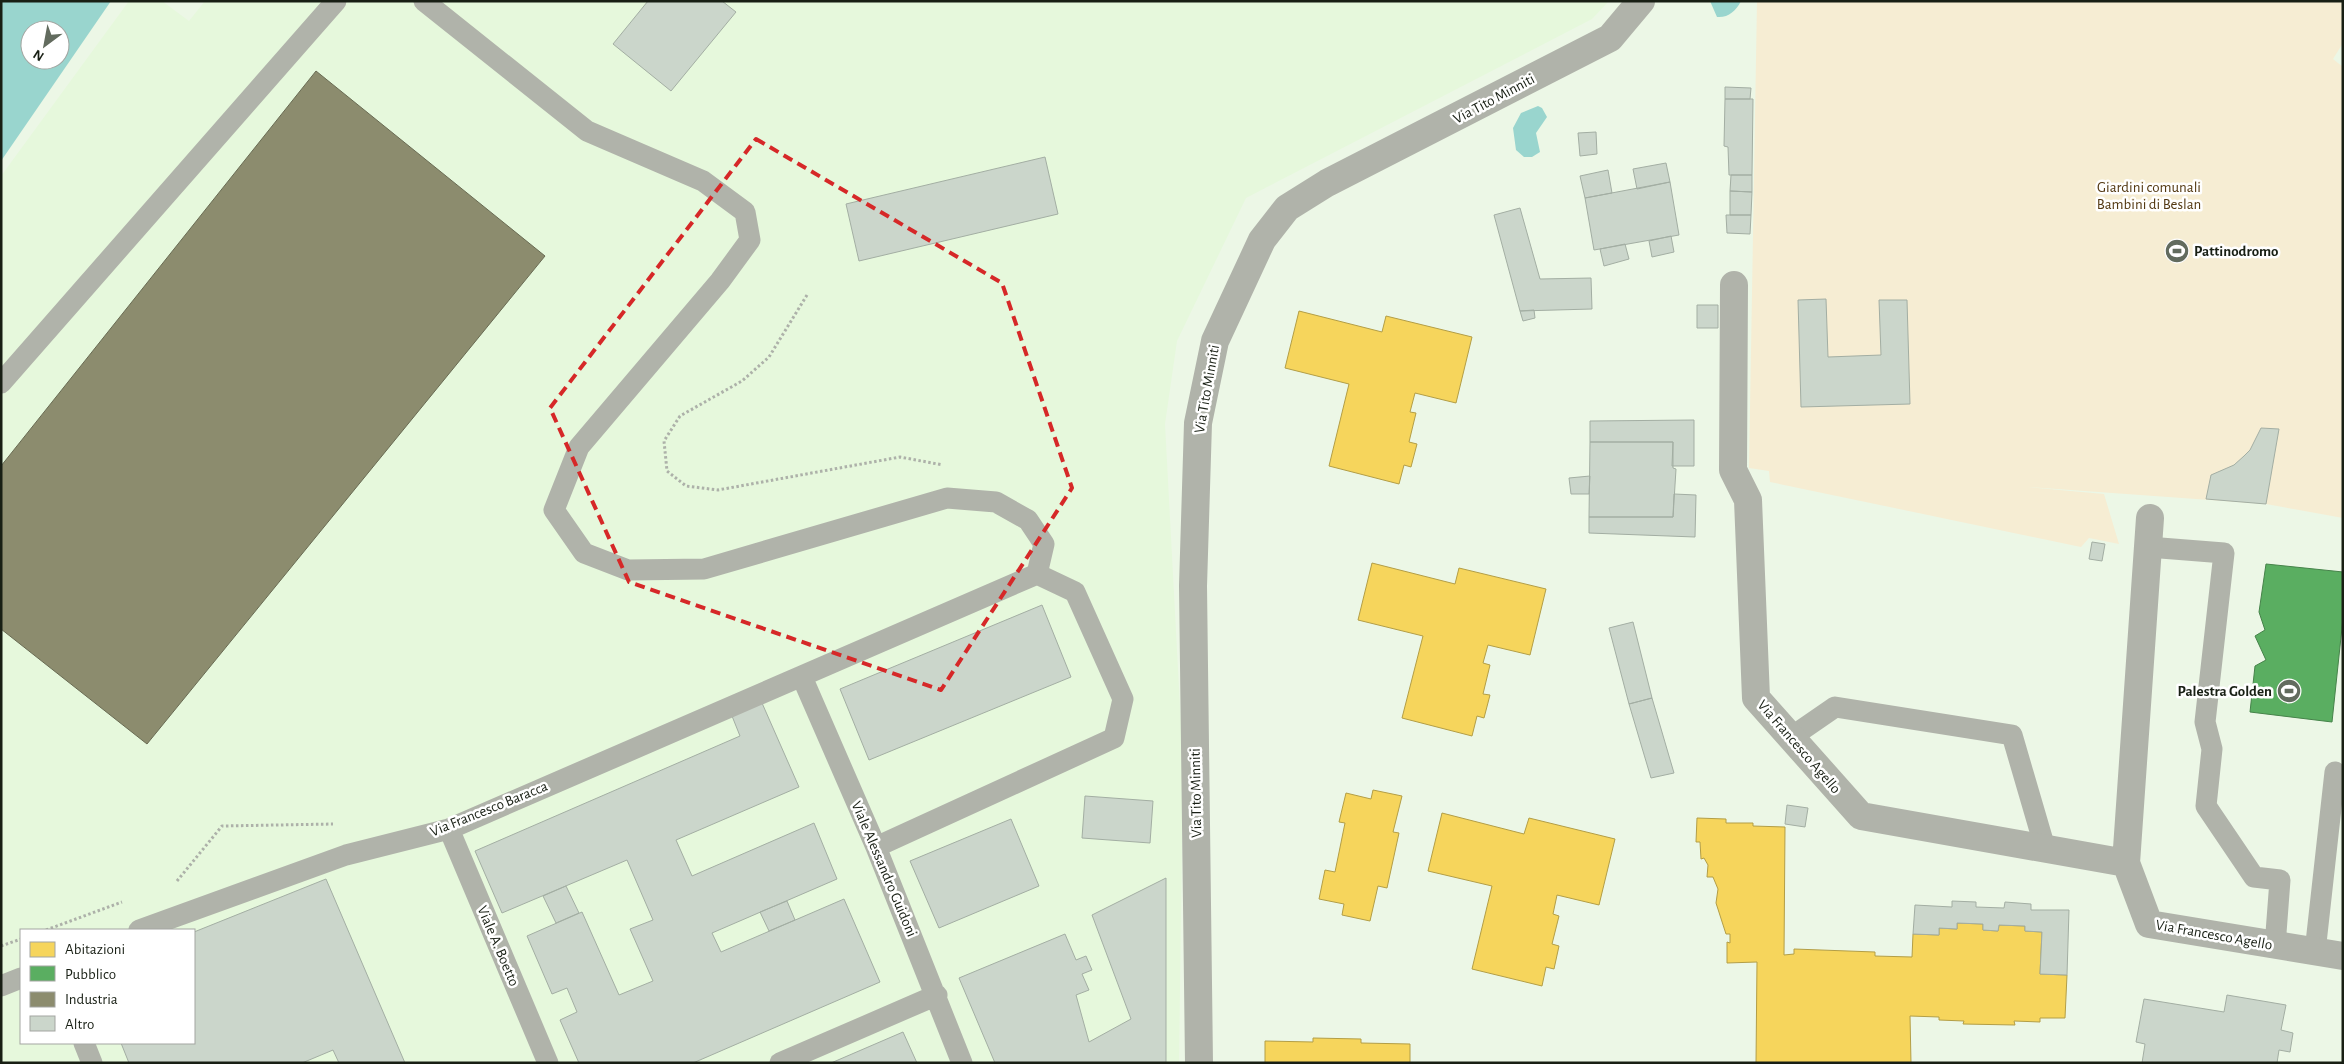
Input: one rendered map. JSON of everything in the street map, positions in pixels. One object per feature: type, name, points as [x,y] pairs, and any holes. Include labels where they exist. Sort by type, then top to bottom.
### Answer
[{"type":"street","name":"Via Tito Minniti","points":[[1200,1063],[1193,586],[1198,423],[1215,341],[1262,240],[1287,208],[1327,183],[1610,38],[1642,1]]},
{"type":"street","name":"Via Francesco Agello","points":[[1734,285],[1732,470],[1748,500],[1756,698],[1860,816],[2126,863]]},
{"type":"street","name":"Via Francesco Agello","points":[[2150,518],[2126,863],[2149,924],[2343,956]]},
{"type":"lane","points":[[1,383],[336,1]]},
{"type":"lane","points":[[424,1],[587,131],[703,182],[745,212],[750,240],[720,281],[579,447],[554,510],[584,553],[628,570],[704,569],[947,498],[996,502],[1028,520],[1044,544],[1037,574],[1075,592],[1123,699],[1114,738],[876,847]]},
{"type":"lane","points":[[2148,547],[2224,553],[2205,722],[2212,749],[2206,806],[2254,877],[2280,880],[2274,946]]},
{"type":"lane","name":"Via Francesco Baracca","points":[[142,929],[346,855],[448,829],[1037,574]]},
{"type":"lane","name":"Viale Alessandro Guidoni","points":[[802,676],[876,847],[937,995],[962,1063]]},
{"type":"lane","points":[[1790,738],[1835,707],[2012,735],[2045,848]]},
{"type":"lane","points":[[2315,952],[2335,772]]},
{"type":"lane","name":"Viale A. Boetto","points":[[448,829],[548,1063]]},
{"type":"lane","points":[[1,986],[20,978]]},
{"type":"lane","points":[[780,1063],[937,995]]},
{"type":"lane","points":[[84,1044],[92,1063]]},
{"type":"path","points":[[807,295],[769,357],[742,381],[680,416],[664,440],[668,471],[686,486],[718,490],[900,457],[948,466]]},
{"type":"path","points":[[177,881],[222,826],[333,824],[346,855]]},
{"type":"path","points":[[1,946],[20,939]]},
{"type":"highlighted area","points":[[756,139],[1002,283],[1072,488],[941,690],[629,582],[550,408]]},
{"type":"shaded area","points":[[129,1],[162,1],[189,21],[205,1],[1609,1],[1592,19],[1246,198],[1177,341],[1165,424],[1183,763],[1179,1063],[1,1063],[1,176]]},
{"type":"green space","name":"Giardini comunali Bambini di Beslan","points":[[1757,1],[2343,1],[2343,43],[2333,59],[2343,67],[2343,518],[2266,504],[2027,487],[2104,494],[2119,544],[2089,538],[2081,547],[1770,482],[1769,471],[1749,468]]},
{"type":"water","points":[[1,1],[111,1],[70,61],[70,20],[20,20],[20,70],[64,70],[1,161]]},
{"type":"water","points":[[1710,1],[1741,1],[1731,13],[1717,17]]},
{"type":"water","points":[[1538,106],[1542,108],[1547,117],[1536,133],[1540,152],[1532,157],[1524,157],[1516,150],[1513,128],[1521,113]]},
{"type":"building: Abitazioni","points":[[1299,311],[1382,332],[1386,316],[1472,337],[1456,403],[1415,393],[1410,412],[1416,413],[1409,442],[1417,444],[1411,467],[1404,465],[1399,484],[1329,466],[1349,384],[1285,368]]},
{"type":"building: Abitazioni","points":[[1372,563],[1455,584],[1459,568],[1546,589],[1530,655],[1488,645],[1483,663],[1490,665],[1483,694],[1490,695],[1484,718],[1477,716],[1472,736],[1402,718],[1423,636],[1358,620]]},
{"type":"building: Abitazioni","points":[[1373,790],[1402,796],[1393,832],[1399,833],[1387,888],[1378,886],[1370,921],[1342,915],[1344,904],[1319,899],[1325,870],[1335,872],[1345,823],[1339,822],[1346,793],[1371,799]]},
{"type":"building: Abitazioni","points":[[1442,813],[1524,834],[1529,818],[1615,839],[1599,905],[1557,895],[1553,914],[1559,916],[1552,944],[1559,946],[1554,969],[1546,967],[1542,986],[1472,969],[1492,886],[1428,871]]},
{"type":"building: Abitazioni","points":[[1697,818],[1726,819],[1726,823],[1753,823],[1753,826],[1785,827],[1784,955],[1794,954],[1794,949],[1875,952],[1875,956],[1912,957],[1913,934],[1939,935],[1939,928],[1957,929],[1957,923],[1983,924],[1983,930],[1998,931],[1999,925],[2025,926],[2025,931],[2042,932],[2040,974],[2067,975],[2065,1018],[2040,1018],[2040,1022],[2014,1021],[2015,1025],[1963,1024],[1964,1021],[1939,1020],[1939,1017],[1910,1016],[1911,1063],[1756,1063],[1757,962],[1727,963],[1727,942],[1730,943],[1730,934],[1726,934],[1716,903],[1718,889],[1713,877],[1707,877],[1708,865],[1704,858],[1701,859],[1700,842],[1696,842]]},
{"type":"building: Abitazioni","points":[[1313,1038],[1361,1039],[1361,1043],[1410,1044],[1410,1063],[1265,1063],[1265,1041],[1313,1042]]},
{"type":"building: Pubblico","points":[[2266,564],[2343,572],[2343,618],[2332,722],[2250,712],[2255,666],[2266,660],[2255,636],[2265,630],[2259,612]]},
{"type":"building: Industria","points":[[316,71],[545,256],[147,744],[1,629],[1,466]]},
{"type":"building: Altro","points":[[648,1],[722,1],[736,12],[671,91],[613,44]]},
{"type":"building: Altro","points":[[1725,87],[1751,88],[1750,99],[1725,99]]},
{"type":"building: Altro","points":[[1725,99],[1753,99],[1752,175],[1729,175],[1728,147],[1724,146]]},
{"type":"building: Altro","points":[[1596,132],[1597,154],[1580,156],[1578,133]]},
{"type":"building: Altro","points":[[1045,157],[1058,214],[859,261],[846,204]]},
{"type":"building: Altro","points":[[1666,163],[1670,182],[1637,189],[1633,169]]},
{"type":"building: Altro","points":[[1608,170],[1612,193],[1585,198],[1580,176]]},
{"type":"building: Altro","points":[[1731,175],[1752,175],[1752,192],[1730,191]]},
{"type":"building: Altro","points":[[1670,182],[1679,235],[1594,250],[1585,198]]},
{"type":"building: Altro","points":[[1730,191],[1752,192],[1751,215],[1730,215]]},
{"type":"building: Altro","points":[[1520,208],[1540,279],[1591,278],[1592,309],[1520,311],[1494,215]]},
{"type":"building: Altro","points":[[1726,215],[1751,215],[1750,234],[1727,233]]},
{"type":"building: Altro","points":[[1671,236],[1674,252],[1652,257],[1649,241]]},
{"type":"building: Altro","points":[[1625,244],[1629,259],[1604,266],[1600,249]]},
{"type":"building: Altro","points":[[1826,299],[1828,357],[1881,355],[1879,300],[1907,300],[1910,404],[1801,407],[1798,300]]},
{"type":"building: Altro","points":[[1697,305],[1718,305],[1718,328],[1697,328]]},
{"type":"building: Altro","points":[[1534,310],[1535,318],[1523,321],[1520,311]]},
{"type":"building: Altro","points":[[1694,420],[1694,466],[1672,466],[1673,442],[1590,442],[1590,421]]},
{"type":"building: Altro","points":[[2261,428],[2279,429],[2266,504],[2206,499],[2211,475],[2234,465],[2244,456],[2250,450]]},
{"type":"building: Altro","points":[[1590,442],[1673,442],[1673,468],[1676,469],[1673,517],[1589,517]]},
{"type":"building: Altro","points":[[1590,476],[1589,494],[1571,494],[1569,478]]},
{"type":"building: Altro","points":[[1674,494],[1696,495],[1695,537],[1589,533],[1589,517],[1673,517]]},
{"type":"building: Altro","points":[[2092,542],[2105,544],[2102,561],[2089,559]]},
{"type":"building: Altro","points":[[1042,605],[1071,677],[869,760],[840,689]]},
{"type":"building: Altro","points":[[1633,622],[1652,698],[1629,704],[1609,628]]},
{"type":"building: Altro","points":[[1652,698],[1674,773],[1651,778],[1629,704]]},
{"type":"building: Altro","points":[[762,703],[799,787],[676,840],[692,876],[814,823],[837,879],[712,933],[721,952],[844,899],[880,982],[693,1063],[579,1063],[560,1020],[577,1012],[567,988],[552,994],[527,936],[582,912],[619,995],[653,981],[630,929],[653,920],[627,860],[502,913],[475,851],[740,736],[732,716]]},
{"type":"building: Altro","points":[[1085,796],[1153,801],[1150,843],[1082,838]]},
{"type":"building: Altro","points":[[1787,805],[1808,808],[1805,827],[1785,824]]},
{"type":"building: Altro","points":[[1011,819],[1039,886],[939,928],[910,861]]},
{"type":"building: Altro","points":[[1166,878],[1166,1063],[995,1063],[959,978],[1065,934],[1076,960],[1086,956],[1092,970],[1082,974],[1089,990],[1076,995],[1089,1042],[1131,1019],[1092,915]]},
{"type":"building: Altro","points":[[326,879],[405,1063],[339,1063],[333,1050],[302,1063],[129,1063],[121,1044],[195,1044],[195,932]]},
{"type":"building: Altro","points":[[566,886],[579,913],[556,923],[543,896]]},
{"type":"building: Altro","points":[[787,901],[795,920],[769,931],[760,912]]},
{"type":"building: Altro","points":[[1952,901],[1976,902],[1976,907],[2004,908],[2005,902],[2031,904],[2031,910],[2069,910],[2067,975],[2040,974],[2042,932],[2025,931],[2025,926],[1999,925],[1998,931],[1983,930],[1983,924],[1957,923],[1957,929],[1939,928],[1939,935],[1913,934],[1915,905],[1952,907]]},
{"type":"building: Altro","points":[[2227,995],[2286,1005],[2281,1030],[2293,1033],[2290,1052],[2279,1050],[2277,1063],[2142,1063],[2145,1044],[2136,1042],[2144,999],[2224,1012]]},
{"type":"building: Altro","points":[[903,1032],[917,1063],[831,1063]]},
{"type":"place","name":"Pattinodromo","points":[[2177,251]]},
{"type":"place","name":"Palestra Golden","points":[[2289,691]]}]
